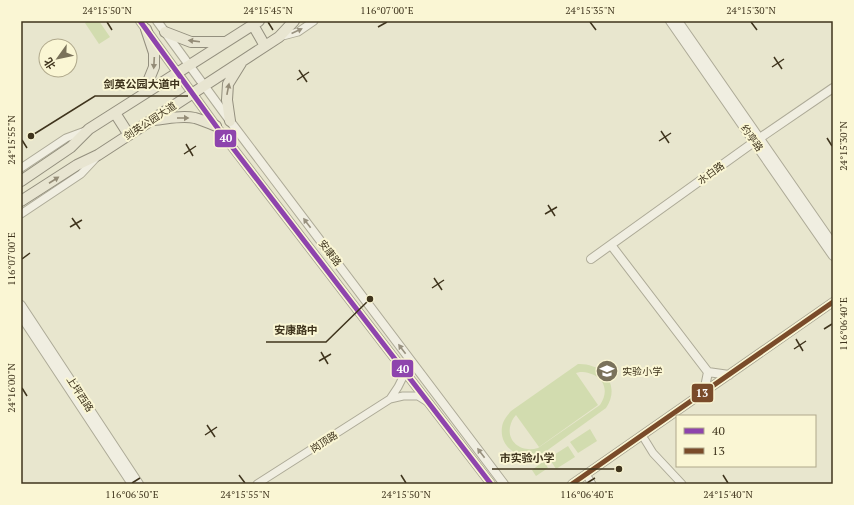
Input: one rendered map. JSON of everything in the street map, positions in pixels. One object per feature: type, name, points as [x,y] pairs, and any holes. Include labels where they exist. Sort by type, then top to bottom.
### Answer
[{"type":"main road","name":"剑英公园大道","points":[[21,201],[77,165],[98,155],[279,37],[294,21]]},
{"type":"main road","points":[[21,182],[71,147],[89,130],[224,42],[256,23],[265,46]]},
{"type":"main road","points":[[142,95],[154,67],[154,53],[143,25]]},
{"type":"main road","points":[[165,32],[191,42],[224,42]]},
{"type":"main road","points":[[230,121],[226,100],[228,84],[243,60]]},
{"type":"main road","points":[[115,113],[129,135]]},
{"type":"main road","points":[[150,121],[184,117],[194,118],[216,126]]},
{"type":"street","name":"安康路","points":[[157,21],[230,121],[504,484]]},
{"type":"street","points":[[279,37],[298,32],[314,21]]},
{"type":"street","name":"约亭路","points":[[670,21],[833,244]]},
{"type":"street","name":"约亭路","points":[[678,21],[833,256]]},
{"type":"street","name":"安康路","points":[[143,25],[216,126],[491,484]]},
{"type":"street","name":"水白路","points":[[591,259],[757,140],[833,88]]},
{"type":"street","points":[[21,168],[66,138],[89,130]]},
{"type":"street","points":[[21,214],[82,174],[98,155]]},
{"type":"street","points":[[611,245],[708,372],[729,375]]},
{"type":"street","points":[[572,484],[833,302]]},
{"type":"street","name":"上坪西路","points":[[21,305],[139,484]]},
{"type":"street","points":[[681,415],[833,308]]},
{"type":"street","name":"上坪西路","points":[[21,316],[132,484]]},
{"type":"street","points":[[390,399],[403,377],[400,366]]},
{"type":"street","points":[[704,392],[708,372]]},
{"type":"street","points":[[390,399],[403,396],[418,396],[428,402]]},
{"type":"street","name":"岗顶路","points":[[257,484],[390,399]]},
{"type":"street","points":[[582,484],[590,482],[676,418]]},
{"type":"street","points":[[645,440],[653,453],[682,484]]},
{"type":"street","points":[[484,475],[493,469]]},
{"type":"green space","points":[[88,21],[99,21],[110,37],[99,44],[85,23]]},
{"type":"green space","points":[[578,364],[595,367],[607,377],[611,384],[612,392],[606,408],[538,457],[524,457],[507,447],[502,434],[502,427],[505,418],[511,411]],"holes":[[[576,373],[587,373],[593,375],[602,382],[605,392],[600,405],[538,448],[522,448],[514,442],[511,438],[510,427],[512,420],[516,415],[539,447],[598,405]]]},
{"type":"green space","points":[[590,429],[597,441],[578,453],[570,442]]},
{"type":"green space","points":[[568,446],[575,457],[556,469],[549,458]]},
{"type":"green space","points":[[544,461],[548,468],[536,476],[532,470]]},
{"type":"transit line","name":"40","points":[[140,21],[216,126],[491,484]]},
{"type":"transit line","name":"13","points":[[572,484],[833,302]]},
{"type":"place","name":"剑英公园大道中","points":[[31,136]]},
{"type":"place","name":"安康路中","points":[[370,299]]},
{"type":"place","name":"实验小学","points":[[607,371]]},
{"type":"place","name":"市实验小学","points":[[619,469]]}]
